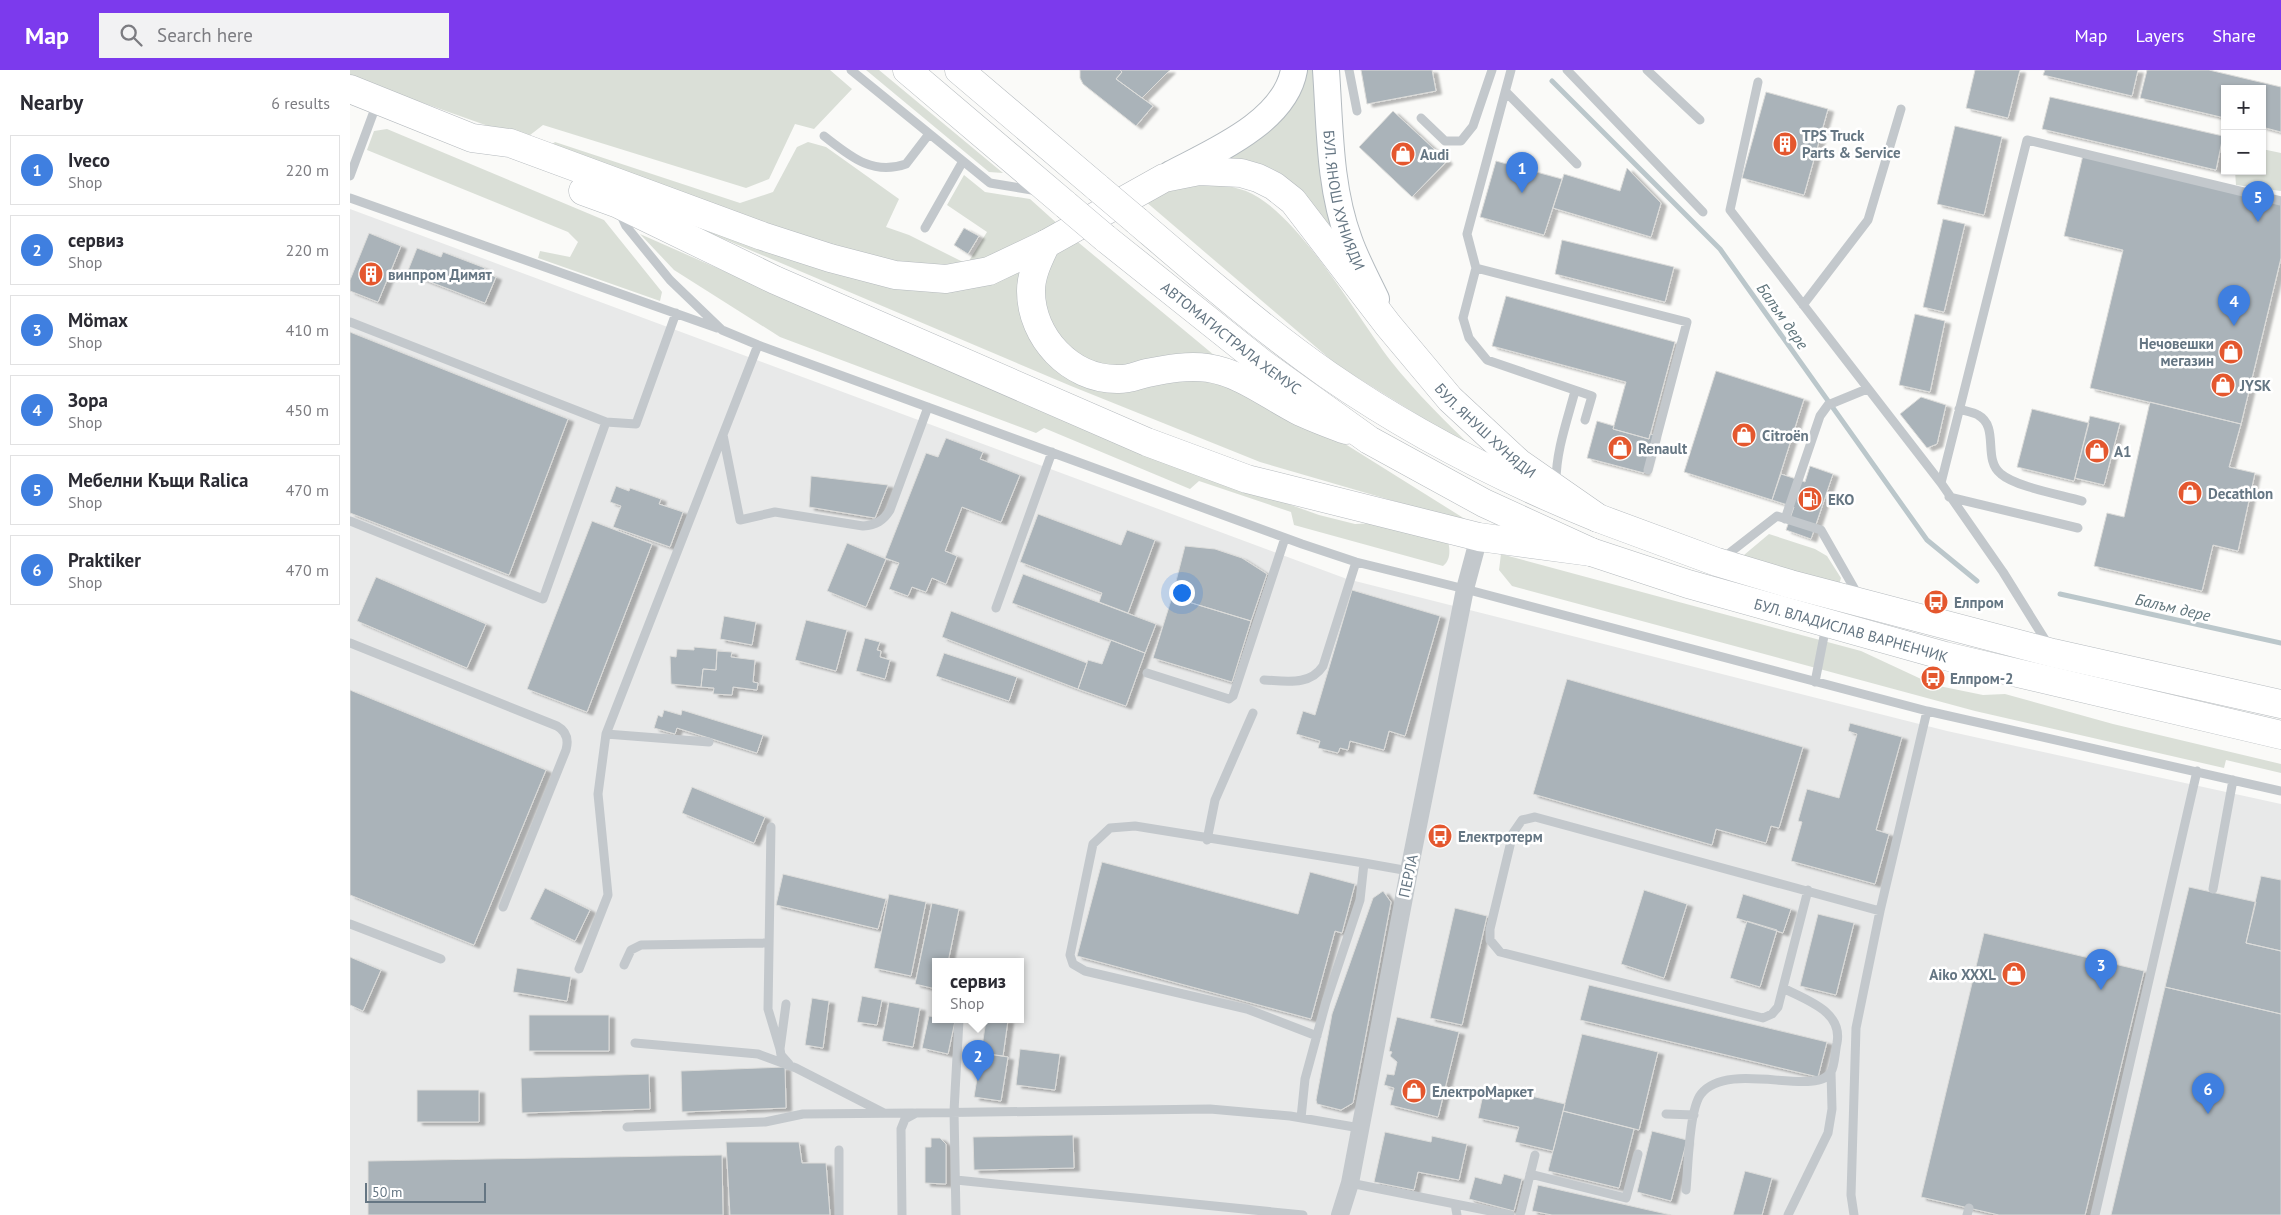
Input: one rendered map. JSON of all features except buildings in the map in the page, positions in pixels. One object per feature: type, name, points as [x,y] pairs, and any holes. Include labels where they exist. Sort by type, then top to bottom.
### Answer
[{"type":"main road","name":"АВТОМАГИСТРАЛА ХЕМУС","points":[[907,70],[1105,238],[1263,364],[1369,440],[1484,503],[1591,552]]},
{"type":"main road","name":"АВТОМАГИСТРАЛА ХЕМУС","points":[[959,70],[1279,338],[1376,406],[1461,454],[1535,493],[1598,518]]},
{"type":"main road","points":[[350,90],[472,138]]},
{"type":"main road","name":"БУЛ. ЯНУШ ХУНЯДИ","points":[[472,138],[510,143],[762,236],[830,258],[895,275],[946,279],[989,271],[1046,244],[1164,178],[1198,171],[1220,171],[1258,178],[1274,186],[1293,201],[1388,324],[1450,399],[1519,463],[1598,518]]},
{"type":"main road","name":"БУЛ. ВЛАДИСЛАВ ВАРНЕНЧИК","points":[[472,138],[503,160],[616,203],[775,280],[1147,442],[1247,478],[1479,538],[1591,552],[1688,584],[1946,656],[2281,735]]},
{"type":"main road","points":[[1046,244],[1034,272],[1031,289],[1036,322],[1044,338],[1072,366],[1086,374],[1119,380],[1191,367],[1224,372],[1238,377],[1299,411],[1369,440]]},
{"type":"main road","name":"БУЛ. ВЛАДИСЛАВ ВАРНЕНЧИК","points":[[1598,518],[1717,562],[1864,604],[2053,653],[2281,704]]},
{"type":"street","points":[[1164,178],[1231,142],[1264,119],[1284,96],[1294,70]]},
{"type":"street","name":"БУЛ. ЯНОШ ХУНИЯДИ","points":[[1326,70],[1329,132],[1337,200],[1348,240],[1388,324]]},
{"type":"street","name":"ПЕРЛА","points":[[1340,1215],[1350,1183],[1409,871],[1466,589],[1479,538]]},
{"type":"lane","points":[[851,70],[990,183],[1060,199]]},
{"type":"lane","points":[[1350,70],[1357,110]]},
{"type":"lane","points":[[1512,70],[1467,234],[1476,268],[1462,318],[1469,338],[1487,360],[1592,396],[1585,420]]},
{"type":"lane","points":[[1567,70],[1703,212]]},
{"type":"lane","points":[[1647,70],[1700,120]]},
{"type":"lane","points":[[1421,118],[1445,141],[1461,140],[1473,126],[1491,71]]},
{"type":"lane","points":[[1758,82],[1730,210],[1941,483],[2003,572],[2053,653]]},
{"type":"lane","points":[[1506,92],[1576,164]]},
{"type":"lane","points":[[350,176],[378,100]]},
{"type":"lane","points":[[1803,305],[1868,220],[1901,109]]},
{"type":"lane","points":[[824,136],[856,160],[870,167],[882,169],[895,168],[906,164],[929,134]]},
{"type":"lane","points":[[1941,483],[2027,140],[2281,200]]},
{"type":"lane","points":[[925,228],[963,161]]},
{"type":"lane","points":[[350,198],[722,330],[758,345],[1285,538],[1356,562],[1466,589],[1927,712],[2281,791]]},
{"type":"lane","points":[[616,203],[626,226],[670,280],[722,330]]},
{"type":"lane","points":[[1476,268],[1687,322],[1648,470]]},
{"type":"lane","points":[[350,322],[606,422],[636,424],[676,314]]},
{"type":"lane","points":[[579,969],[608,896],[598,794],[606,734],[758,345]]},
{"type":"lane","points":[[1785,518],[1820,416],[1828,405],[1867,389]]},
{"type":"lane","points":[[1556,488],[1556,467],[1560,443],[1575,391]]},
{"type":"lane","points":[[723,434],[740,520],[775,512],[863,526],[872,525],[879,522],[890,510],[928,407]]},
{"type":"lane","points":[[1959,409],[1979,415],[1987,424],[1991,438],[1992,464],[2000,474],[2011,481],[2082,501]]},
{"type":"lane","points":[[350,521],[543,599],[606,422]]},
{"type":"lane","points":[[996,608],[1052,452]]},
{"type":"lane","points":[[1949,497],[2078,528]]},
{"type":"lane","points":[[1717,562],[1777,516],[1785,518],[1821,530],[1864,604]]},
{"type":"lane","points":[[1147,673],[1228,698],[1233,696],[1285,538]]},
{"type":"lane","points":[[1264,680],[1307,680],[1317,675],[1323,666],[1356,562]]},
{"type":"lane","points":[[1815,682],[1826,623]]},
{"type":"lane","points":[[350,643],[557,726],[565,733],[567,738],[566,750],[502,907]]},
{"type":"lane","points":[[2254,697],[2281,697]]},
{"type":"lane","points":[[1854,1215],[1851,1195],[1856,1028],[1880,911],[1927,712]]},
{"type":"lane","points":[[1207,840],[1215,800],[1253,713]]},
{"type":"lane","points":[[606,734],[709,742]]},
{"type":"lane","points":[[2096,1215],[2197,772]]},
{"type":"lane","points":[[2213,889],[2233,780]]},
{"type":"lane","points":[[1808,890],[1776,1011],[1768,1017],[1758,1017],[1500,952],[1492,945],[1489,935],[1513,833],[1522,820],[1535,817],[1808,890],[1880,911]]},
{"type":"lane","points":[[1317,1036],[1247,1009],[1085,971],[1073,964],[1070,955],[1093,844],[1110,828],[1135,826],[1207,840],[1409,871]]},
{"type":"lane","points":[[771,827],[768,1009],[780,1049],[785,1061],[796,1068],[886,1114]]},
{"type":"lane","points":[[1301,1118],[1305,1079],[1328,993],[1360,900],[1364,863]]},
{"type":"lane","points":[[350,924],[442,959]]},
{"type":"lane","points":[[624,965],[627,954],[642,946],[769,943]]},
{"type":"lane","points":[[1783,988],[1830,1014],[1836,1025],[1838,1037],[1831,1072],[1832,1109],[1828,1133],[1788,1215]]},
{"type":"lane","points":[[780,1049],[786,1004]]},
{"type":"lane","points":[[956,1215],[954,1111],[959,1023]]},
{"type":"lane","points":[[635,1043],[758,1054],[796,1068]]},
{"type":"lane","points":[[1686,1190],[1694,1115],[1701,1094],[1715,1083],[1743,1077],[1812,1081],[1824,1079],[1831,1072]]},
{"type":"lane","points":[[627,1127],[765,1122],[804,1114],[1210,1109],[1301,1118],[1360,1128]]},
{"type":"lane","points":[[902,1215],[901,1129],[905,1119],[916,1113]]},
{"type":"lane","points":[[1666,1114],[1694,1115]]},
{"type":"lane","points":[[839,1150],[839,1215]]},
{"type":"lane","points":[[1530,1174],[1626,1198],[1638,1154]]},
{"type":"lane","points":[[1520,1215],[1535,1156]]},
{"type":"lane","points":[[956,1180],[1303,1215]]},
{"type":"lane","points":[[1350,1183],[1510,1215]]},
{"type":"lane","points":[[1455,1204],[1457,1215]]},
{"type":"shaded area","points":[[350,70],[830,70],[852,89],[814,129],[795,124],[769,179],[746,188],[543,125],[525,139],[350,77]]},
{"type":"shaded area","points":[[866,70],[879,70],[1003,173],[989,172]]},
{"type":"shaded area","points":[[1304,70],[1317,70],[1351,268],[1262,166],[1242,159],[1211,158]]},
{"type":"shaded area","points":[[387,129],[604,220],[662,292],[660,301],[538,258],[540,251],[570,257],[578,242],[568,232],[367,150],[374,131]]},
{"type":"shaded area","points":[[555,142],[740,203],[773,192],[797,147],[808,142],[826,147],[899,199],[886,227],[909,235],[967,264],[987,232],[947,205],[964,175],[985,192],[1030,199],[1060,226],[988,265],[893,270],[547,148]]},
{"type":"shaded area","points":[[2266,150],[2281,153],[2281,191],[2236,185],[2235,175],[2266,175]]},
{"type":"shaded area","points":[[1194,182],[1233,187],[1246,191],[1265,202],[1285,220],[1305,241],[1324,266],[1390,360],[1410,384],[1476,451],[1337,365],[1145,201],[1169,189]]},
{"type":"shaded area","points":[[613,192],[893,284],[1021,262],[1046,353],[1159,381],[1216,378],[1334,437],[1473,524],[1260,462],[1071,386]]},
{"type":"shaded area","points":[[350,209],[1347,579],[1947,731],[2281,804],[2281,1215],[350,1215]]},
{"type":"shaded area","points":[[640,234],[1050,415],[1204,474],[1319,515],[1355,524],[1379,523],[1448,541],[1449,558],[1443,566],[1294,525],[1291,512],[1199,481],[1190,489],[1044,428],[1036,433],[780,337],[674,270]]},
{"type":"shaded area","points":[[1073,238],[1220,360],[1151,366],[1089,366],[1075,353],[1055,329],[1045,304],[1044,272],[1046,253]]},
{"type":"shaded area","points":[[1769,534],[1815,549],[1827,556],[1841,578],[1839,585],[1752,562],[1744,555]]},
{"type":"shaded area","points":[[1501,554],[1861,651],[1934,685],[1983,695],[2005,694],[2113,724],[2281,764],[2281,773],[2226,760],[2224,768],[1975,711],[1512,586],[1499,570]]},
{"type":"waterway","name":"Балъм дере","points":[[1552,81],[1720,249],[1927,540],[1977,581]]},
{"type":"waterway","name":"Балъм дере","points":[[2060,594],[2281,643]]},
{"type":"place","name":"TPS Truck Parts & Service","points":[[1785,144]]},
{"type":"place","name":"Audi","points":[[1403,154]]},
{"type":"place","name":"Iveco","points":[[1522,193]]},
{"type":"place","name":"Мебелни Къщи Ralica","points":[[2258,222]]},
{"type":"place","name":"винпром Димят","points":[[371,274]]},
{"type":"place","name":"Зора","points":[[2234,326]]},
{"type":"place","name":"Нечовешки мегазин","points":[[2231,352]]},
{"type":"place","name":"JYSK","points":[[2223,385]]},
{"type":"place","name":"Citroën","points":[[1744,435]]},
{"type":"place","name":"Renault","points":[[1620,448]]},
{"type":"place","name":"A1","points":[[2097,451]]},
{"type":"place","name":"Decathlon","points":[[2190,493]]},
{"type":"place","name":"EKO","points":[[1810,499]]},
{"type":"place","name":"Елпром","points":[[1936,602]]},
{"type":"place","name":"Елпром-2","points":[[1933,678]]},
{"type":"place","name":"Електротерм","points":[[1440,836]]},
{"type":"place","name":"Aiko XXXL","points":[[2014,974]]},
{"type":"place","name":"Mömax","points":[[2101,990]]},
{"type":"place","name":"сервиз","points":[[978,1081]]},
{"type":"place","name":"ЕлектроМаркет","points":[[1414,1091]]},
{"type":"place","name":"Praktiker","points":[[2208,1114]]}]
